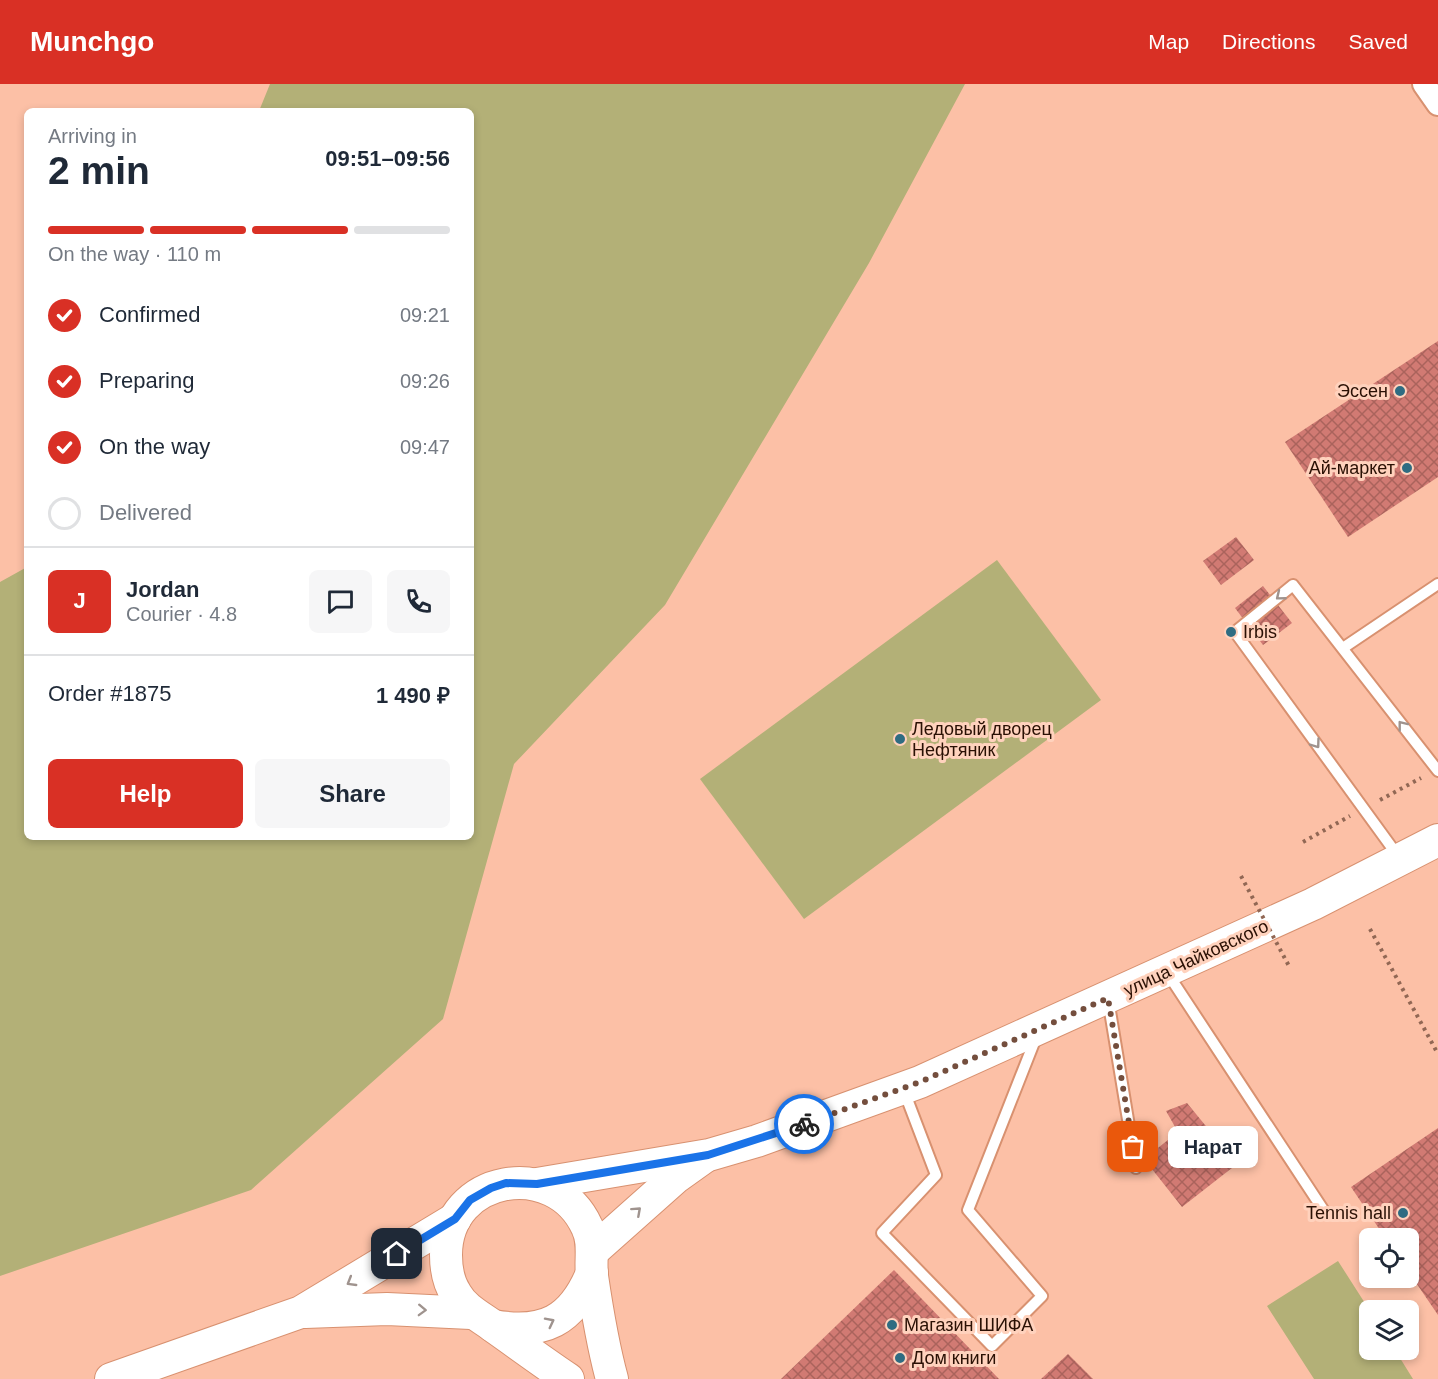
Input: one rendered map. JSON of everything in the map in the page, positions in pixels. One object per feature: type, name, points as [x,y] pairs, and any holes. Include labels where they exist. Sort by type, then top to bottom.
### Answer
[{"type":"main road","name":"улица Чайковского","points":[[537,1184],[708,1155],[757,1141],[903,1088],[1167,971],[1438,840]]},
{"type":"main road","points":[[301,1312],[364,1309],[482,1319],[518,1330],[543,1326],[565,1314],[582,1296],[593,1261],[675,1178],[708,1155]]},
{"type":"main road","points":[[568,1379],[482,1319],[455,1293],[446,1269],[446,1244],[455,1219],[470,1200],[491,1188],[506,1183],[537,1184],[558,1193],[576,1208],[588,1227],[612,1379]]},
{"type":"main road","points":[[111,1379],[301,1312],[455,1219]]},
{"type":"street","points":[[1424,84],[1438,104]]},
{"type":"lane","points":[[1342,648],[1438,584]]},
{"type":"lane","points":[[1400,860],[1235,632],[1293,585],[1438,771]]},
{"type":"lane","points":[[1167,971],[1324,1211]]},
{"type":"lane","points":[[1108,998],[1137,1168]]},
{"type":"lane","points":[[903,1088],[936,1175],[882,1233],[992,1346],[1042,1296],[968,1209],[1039,1029]]},
{"type":"path","points":[[1241,876],[1290,968]]},
{"type":"path","points":[[1370,929],[1438,1054]]},
{"type":"shaded area","points":[[270,84],[965,84],[869,263],[665,605],[514,764],[443,1019],[251,1190],[0,1276],[0,582],[24,569],[24,840],[474,840],[474,108],[260,108]]},
{"type":"shaded area","name":"Ледовый дворец Нефтяник","points":[[997,560],[1101,700],[804,919],[700,779]]},
{"type":"shaded area","points":[[1338,1261],[1363,1300],[1359,1300],[1359,1360],[1401,1360],[1413,1379],[1314,1379],[1267,1306]]},
{"type":"building","name":"Эссен","points":[[1438,341],[1438,477],[1348,537],[1285,442]]},
{"type":"building","points":[[1236,537],[1254,560],[1221,585],[1203,561]]},
{"type":"building","points":[[1263,586],[1292,623],[1263,645],[1235,608]]},
{"type":"building","points":[[1187,1103],[1237,1164],[1182,1207],[1144,1159],[1178,1132],[1166,1111]]},
{"type":"building","name":"Tennis hall","points":[[1438,1128],[1438,1315],[1419,1287],[1419,1228],[1379,1228],[1351,1187]]},
{"type":"building","name":"Магазин ШИФА","points":[[894,1270],[999,1379],[781,1379]]},
{"type":"building","points":[[1068,1354],[1093,1379],[1041,1379]]},
{"type":"way so far","points":[[804,1124],[920,1082],[1108,998],[1133,1147]]},
{"type":"place","name":"Эссен","points":[[1400,391]]},
{"type":"place","name":"Ай-маркет","points":[[1407,468]]},
{"type":"place","name":"Irbis","points":[[1231,632]]},
{"type":"place","name":"Ледовый дворец Нефтяник","points":[[900,739]]},
{"type":"place","name":"Нарат","points":[[1133,1147]]},
{"type":"place","name":"Tennis hall","points":[[1403,1213]]},
{"type":"place","name":"Магазин ШИФА","points":[[892,1325]]},
{"type":"place","name":"Дом книги","points":[[900,1358]]},
{"type":"route","points":[[397,1254],[455,1219],[470,1200],[480,1193],[506,1183],[537,1184],[708,1155],[804,1124]]}]
